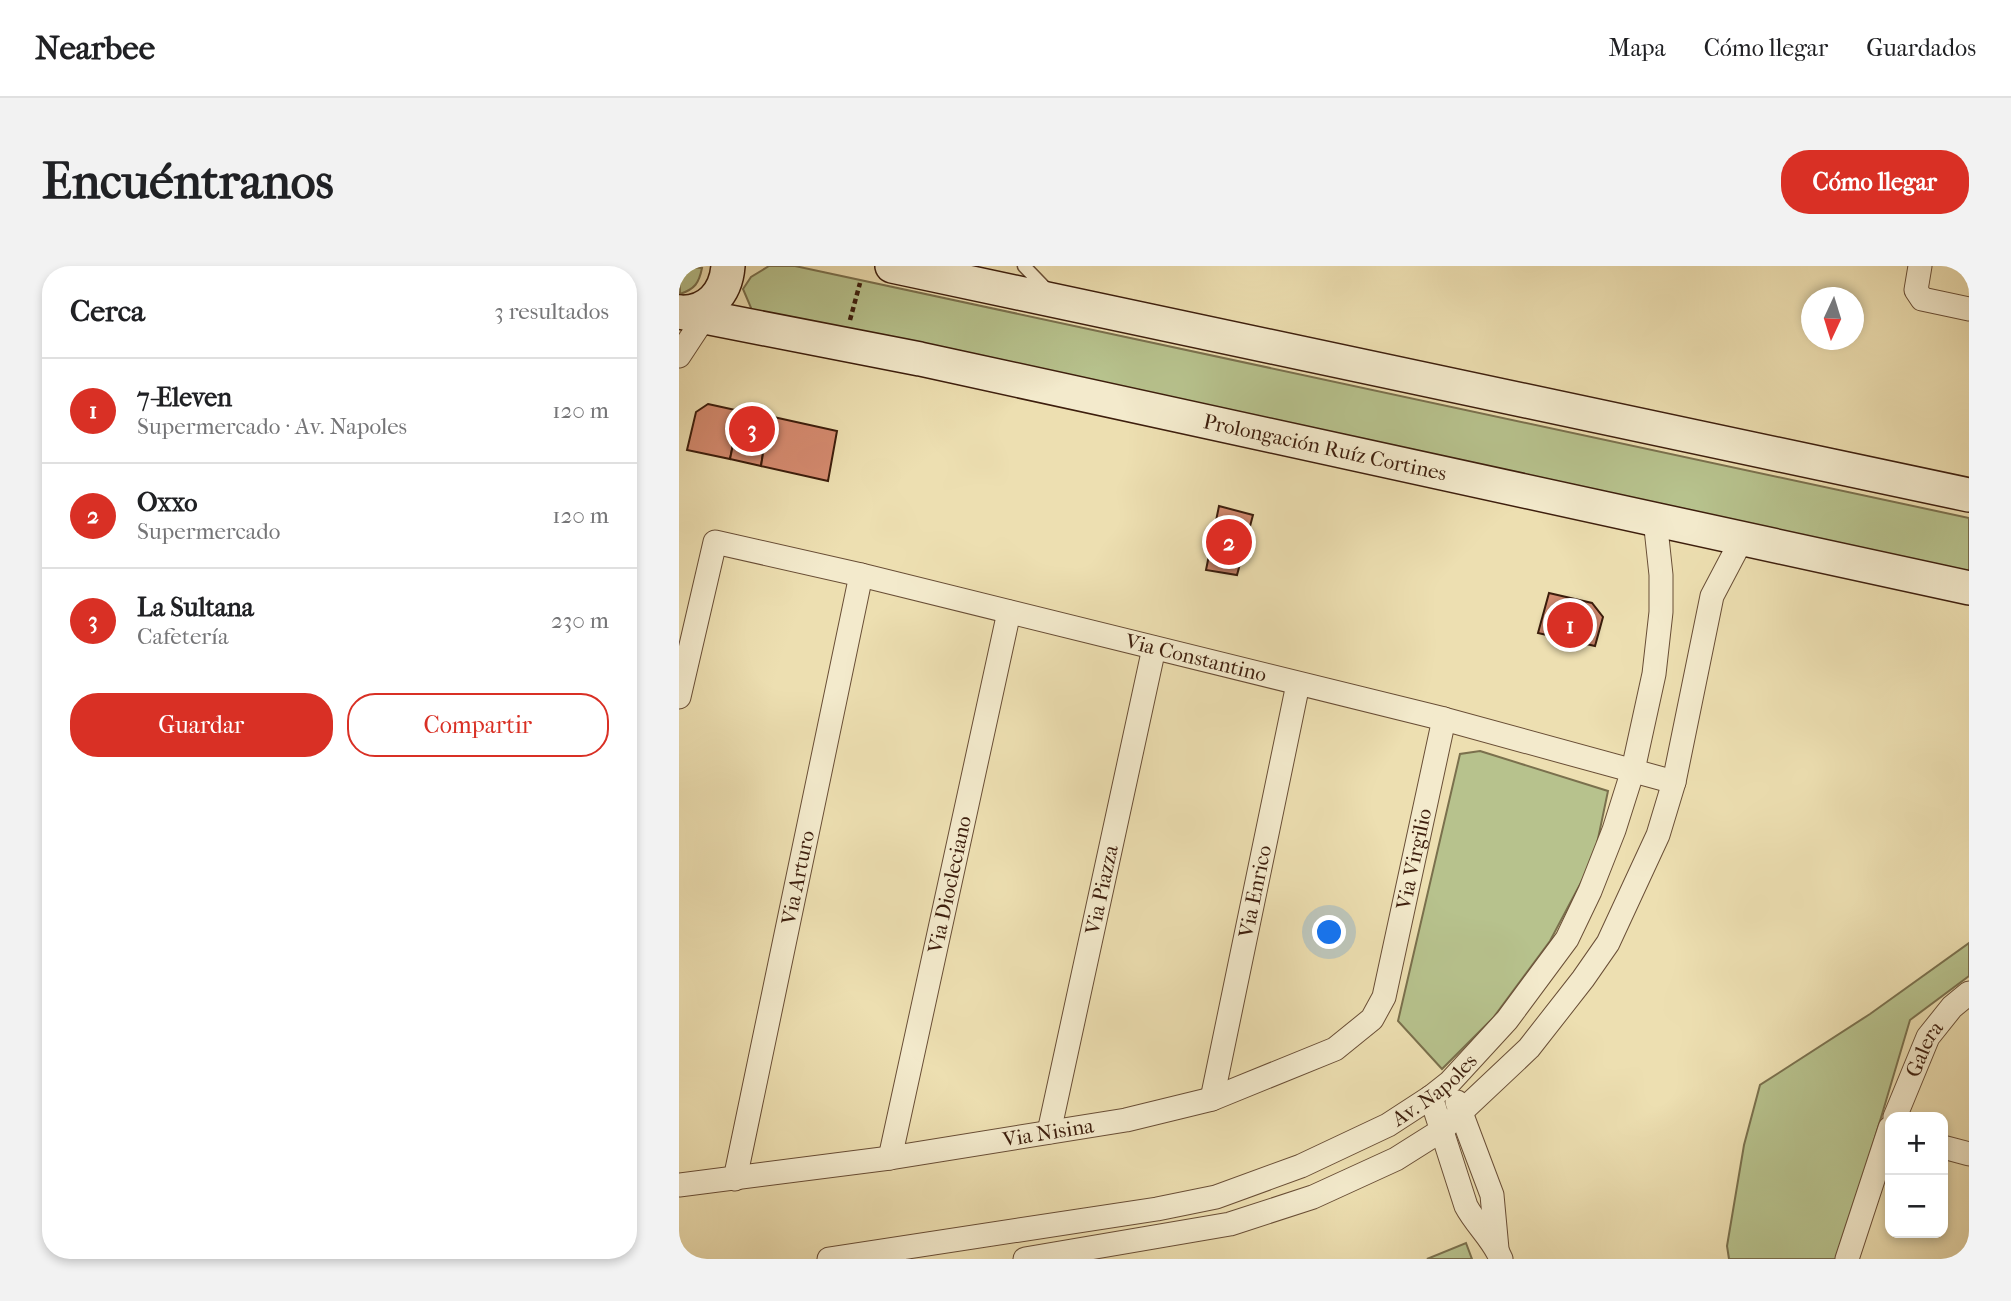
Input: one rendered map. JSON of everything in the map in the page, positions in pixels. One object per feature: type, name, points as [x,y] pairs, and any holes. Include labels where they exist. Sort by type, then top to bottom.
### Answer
[{"type":"main road","points":[[892,266],[1969,495]]},
{"type":"main road","name":"Prolongación Ruíz Cortines","points":[[709,295],[921,359],[1969,587]]},
{"type":"street","points":[[1920,266],[1916,290],[1922,299],[1969,309]]},
{"type":"street","points":[[679,356],[709,295]]},
{"type":"street","name":"Av. Napoles","points":[[829,1259],[969,1249],[1216,1197],[1301,1166],[1388,1125],[1450,1082],[1507,1020],[1567,939],[1609,843],[1633,770],[1654,674],[1661,612],[1661,575],[1655,519]]},
{"type":"street","name":"Av. Napoles","points":[[1025,1259],[1230,1224],[1313,1197],[1396,1159],[1442,1130],[1529,1048],[1608,943],[1658,835],[1674,782],[1712,596],[1742,539]]},
{"type":"street","name":"Via Constantino","points":[[679,697],[715,542],[860,575],[1444,719],[1674,782]]},
{"type":"street","name":"Via Arturo","points":[[735,1179],[860,575]]},
{"type":"street","name":"Via Diocleciano","points":[[890,1158],[1009,612]]},
{"type":"street","name":"Via Piazza","points":[[1049,1132],[1154,648]]},
{"type":"street","name":"Via Enrico","points":[[1212,1099],[1298,684]]},
{"type":"street","name":"Via Virgilio","points":[[1384,997],[1444,719]]},
{"type":"street","name":"Via Nisina","points":[[679,1185],[890,1158],[1126,1120],[1212,1099],[1335,1049],[1372,1019],[1384,997]]},
{"type":"street","name":"Galera","points":[[1898,1112],[1928,1037],[1963,1004]]},
{"type":"street","points":[[1450,1082],[1492,1195],[1499,1254]]},
{"type":"street","points":[[1431,1097],[1466,1206],[1499,1254]]},
{"type":"street","name":"Galera","points":[[1852,1258],[1885,1148]]},
{"type":"street","points":[[1948,1148],[1969,1154]]},
{"type":"lane","points":[[1024,266],[1043,287],[1064,303]]},
{"type":"path","points":[[849,322],[860,283]]},
{"type":"green space","points":[[679,266],[702,268],[695,285],[680,294]]},
{"type":"green space","points":[[769,266],[795,266],[1969,518],[1969,577],[754,315],[743,289],[751,277]]},
{"type":"green space","points":[[1480,751],[1608,791],[1594,858],[1550,941],[1493,1018],[1442,1069],[1398,1021],[1460,754]]},
{"type":"green space","points":[[1969,943],[1969,976],[1910,1020],[1839,1259],[1729,1259],[1727,1246],[1744,1145],[1760,1085],[1870,1014]]},
{"type":"green space","points":[[1466,1243],[1472,1259],[1427,1259]]},
{"type":"building","points":[[708,404],[740,411],[730,459],[687,450],[696,412]]},
{"type":"building","points":[[740,411],[769,416],[761,466],[730,459]]},
{"type":"building","points":[[769,416],[837,431],[828,481],[761,466]]},
{"type":"building","points":[[1219,506],[1253,515],[1237,575],[1206,570]]},
{"type":"building","points":[[1549,593],[1592,603],[1603,617],[1595,646],[1538,633]]},
{"type":"place","name":"La Sultana","points":[[752,429]]},
{"type":"place","name":"Oxxo","points":[[1229,542]]},
{"type":"place","name":"7-Eleven","points":[[1570,625]]}]
